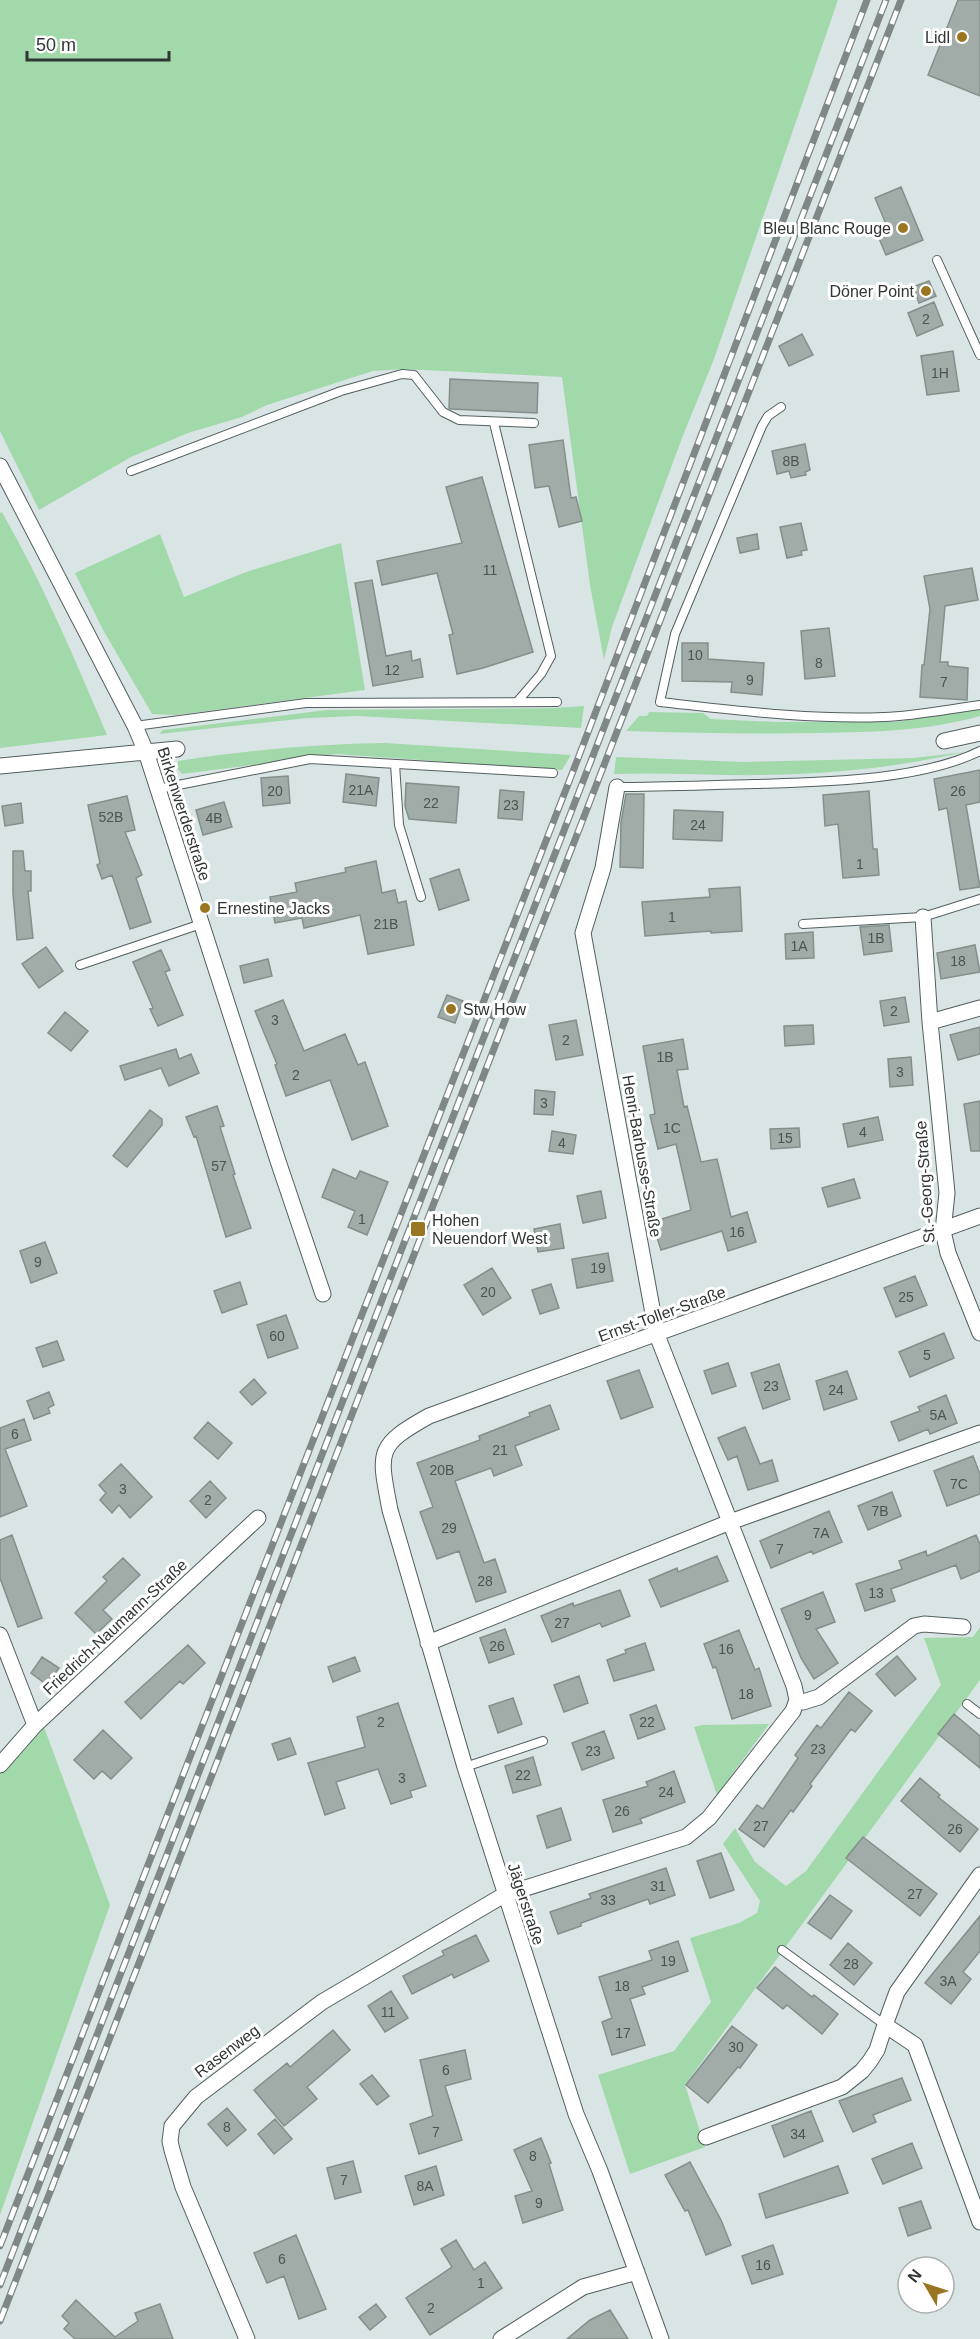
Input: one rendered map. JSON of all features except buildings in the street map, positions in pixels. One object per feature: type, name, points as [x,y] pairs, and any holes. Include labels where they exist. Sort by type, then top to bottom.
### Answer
[{"type":"street","name":"Birkenwerderstraße","points":[[0,466],[135,726],[146,752],[323,1294]]},
{"type":"street","points":[[944,741],[980,733]]},
{"type":"street","points":[[0,766],[177,749]]},
{"type":"street","name":"Henri-Barbusse-Straße","points":[[617,787],[603,868],[583,933],[657,1335],[795,1686],[797,1700]]},
{"type":"street","name":"St.-Georg-Straße","points":[[923,917],[930,1022],[947,1193],[943,1231],[948,1253],[980,1333]]},
{"type":"street","points":[[930,1022],[980,1008]]},
{"type":"street","name":"Ernst-Toller-Straße","points":[[382,1471],[386,1447],[401,1431],[429,1416],[980,1216]]},
{"type":"street","points":[[428,1642],[730,1522],[980,1433]]},
{"type":"street","name":"Jägerstraße","points":[[382,1471],[390,1510],[504,1895],[576,2114],[600,2171],[661,2339]]},
{"type":"street","name":"Friedrich-Naumann-Straße","points":[[0,1765],[35,1725],[258,1518]]},
{"type":"street","points":[[504,1895],[687,1837],[709,1818],[793,1711],[797,1700],[803,1702],[819,1697],[914,1626],[924,1624],[963,1628]]},
{"type":"street","points":[[0,1635],[35,1725]]},
{"type":"street","points":[[706,2137],[842,2087],[862,2072],[877,2050],[897,1992],[980,1875]]},
{"type":"street","name":"Rasenweg","points":[[247,2339],[183,2187],[170,2141],[172,2126],[196,2097],[322,2002],[504,1895]]},
{"type":"street","points":[[885,2025],[915,2045],[980,2222]]},
{"type":"street","points":[[501,2339],[583,2287],[637,2272]]},
{"type":"lane","points":[[937,260],[980,355]]},
{"type":"lane","points":[[131,471],[341,391],[402,374],[414,375],[443,412],[459,420],[534,423]]},
{"type":"lane","points":[[782,407],[768,416],[762,426],[675,634],[660,702],[774,714],[853,717],[886,717],[980,705]]},
{"type":"lane","points":[[494,423],[550,656],[541,674],[517,702]]},
{"type":"lane","points":[[135,726],[306,703],[557,702]]},
{"type":"lane","points":[[617,787],[848,780],[925,769],[980,751]]},
{"type":"lane","points":[[158,789],[310,759],[553,773]]},
{"type":"lane","points":[[395,764],[399,825],[421,897]]},
{"type":"lane","points":[[803,924],[923,917],[980,899]]},
{"type":"lane","points":[[80,964],[201,924]]},
{"type":"lane","points":[[967,1704],[980,1714]]},
{"type":"lane","points":[[465,1767],[543,1741]]},
{"type":"lane","points":[[782,1950],[885,2025]]},
{"type":"green space","points":[[0,0],[838,0],[714,359],[682,438],[612,627],[604,660],[590,585],[562,377],[404,369],[373,371],[267,405],[242,417],[188,433],[131,457],[39,510],[0,431]]},
{"type":"green space","points":[[2,512],[45,594],[107,735],[0,748],[0,513]]},
{"type":"green space","points":[[160,534],[184,597],[246,572],[341,543],[365,690],[176,715],[152,714],[103,630],[75,573]]},
{"type":"green space","points":[[584,706],[581,728],[357,716],[308,718],[159,734],[163,730],[327,710]]},
{"type":"green space","points":[[980,709],[980,716],[960,721],[920,728],[880,731],[699,733],[626,731],[639,716],[647,716],[649,712],[703,713],[711,719],[777,722],[895,722]]},
{"type":"green space","points":[[385,743],[571,755],[562,770],[336,754],[182,774],[177,768],[178,761],[230,754],[307,746]]},
{"type":"green space","points":[[964,752],[890,766],[815,773],[614,774],[616,757],[745,762],[914,758]]},
{"type":"green space","points":[[980,1627],[980,1680],[685,2085],[705,2147],[630,2174],[598,2075],[674,2051],[711,2002],[690,1938],[739,1923],[757,1913],[760,1901],[723,1844],[735,1828],[755,1862],[786,1886],[806,1871],[941,1685],[924,1638],[973,1637]]},
{"type":"green space","points":[[769,1724],[717,1795],[694,1727]]},
{"type":"green space","points":[[44,1727],[110,1905],[0,2215],[0,1773]]},
{"type":"railway","points":[[0,2246],[577,761],[867,0]]},
{"type":"railway","points":[[0,2285],[886,0]]},
{"type":"railway","points":[[0,2321],[901,0]]},
{"type":"place","name":"Lidl","points":[[962,37]]},
{"type":"place","name":"Bleu Blanc Rouge","points":[[903,228]]},
{"type":"place","name":"Döner Point","points":[[926,291]]},
{"type":"place","name":"Ernestine Jacks","points":[[205,908]]},
{"type":"place","name":"Stw How","points":[[451,1009]]},
{"type":"place","name":"Hohen Neuendorf West","points":[[418,1229]]}]
